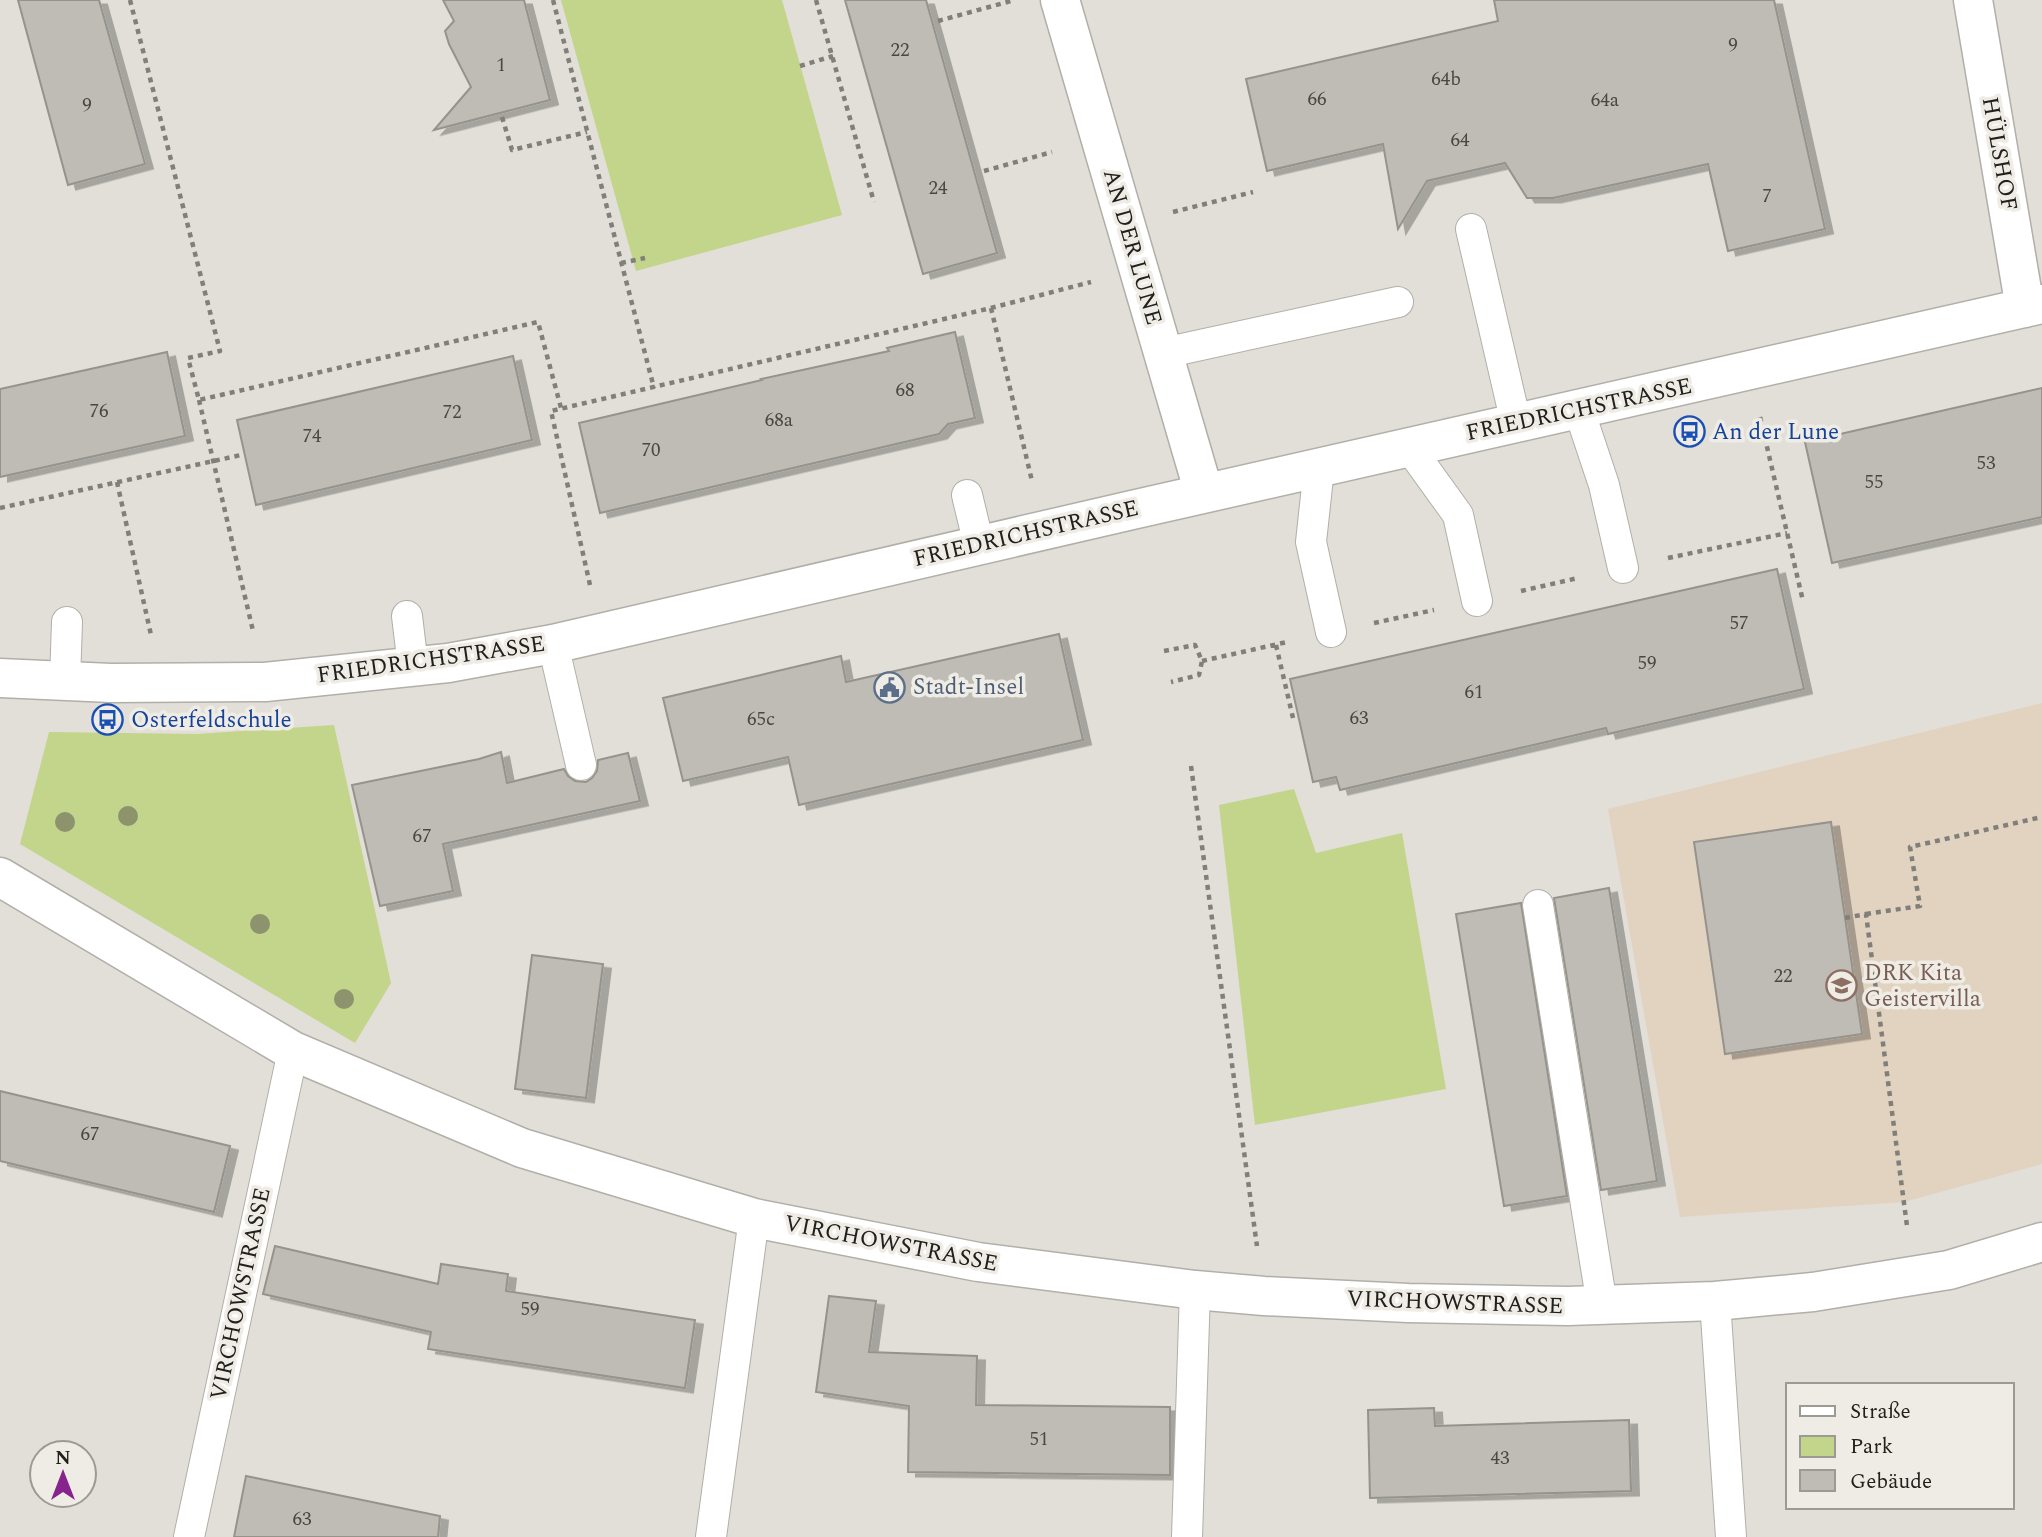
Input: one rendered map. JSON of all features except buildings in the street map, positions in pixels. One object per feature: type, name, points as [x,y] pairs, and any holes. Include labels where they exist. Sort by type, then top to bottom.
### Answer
[{"type":"street","name":"AN DER LUNE","points":[[1060,0],[1204,493]]},
{"type":"street","name":"HÜLSHOF","points":[[1973,0],[2033,306]]},
{"type":"street","name":"FRIEDRICHSTRASSE","points":[[0,678],[264,682],[448,663],[553,644],[1204,493],[2033,306]]},
{"type":"street","name":"VIRCHOWSTRASSE","points":[[0,877],[293,1051],[522,1148],[754,1218],[978,1262],[1195,1290],[1264,1296],[1408,1303],[1602,1305],[1715,1301],[1813,1292],[1949,1270],[2042,1242]]},
{"type":"lane","points":[[1471,229],[1516,424]]},
{"type":"lane","points":[[1164,354],[1398,302]]},
{"type":"lane","points":[[1579,410],[1604,485],[1623,568]]},
{"type":"lane","points":[[1409,447],[1458,515],[1477,601]]},
{"type":"lane","points":[[1319,467],[1311,542],[1331,632]]},
{"type":"lane","points":[[967,495],[979,545]]},
{"type":"lane","points":[[407,616],[413,666]]},
{"type":"lane","points":[[65,681],[67,622]]},
{"type":"lane","points":[[553,644],[581,765]]},
{"type":"lane","points":[[1538,905],[1602,1305]]},
{"type":"lane","name":"VIRCHOWSTRASSE","points":[[189,1537],[293,1051]]},
{"type":"lane","name":"VIRCHOWSTRASSE","points":[[711,1537],[754,1218]]},
{"type":"lane","points":[[1187,1537],[1195,1290]]},
{"type":"lane","points":[[1715,1301],[1731,1537]]},
{"type":"path","points":[[130,0],[220,351],[188,358],[254,637]]},
{"type":"path","points":[[553,0],[654,388]]},
{"type":"path","points":[[816,0],[874,202]]},
{"type":"path","points":[[937,21],[1013,0]]},
{"type":"path","points":[[800,66],[832,56]]},
{"type":"path","points":[[502,117],[512,150],[587,132]]},
{"type":"path","points":[[984,171],[1063,149]]},
{"type":"path","points":[[1125,224],[1253,191]]},
{"type":"path","points":[[621,263],[645,258]]},
{"type":"path","points":[[591,589],[551,411],[1102,280]]},
{"type":"path","points":[[991,308],[1033,488]]},
{"type":"path","points":[[200,400],[538,322],[561,408]]},
{"type":"path","points":[[1759,413],[1803,601]]},
{"type":"path","points":[[0,508],[241,455]]},
{"type":"path","points":[[117,482],[152,639]]},
{"type":"path","points":[[1164,650],[1195,645],[1202,661],[1199,676],[1171,682]]},
{"type":"path","points":[[1276,645],[1293,718]]},
{"type":"path","points":[[1191,766],[1264,1296]]},
{"type":"path","points":[[1845,918],[1920,906],[1910,847],[2042,817]]},
{"type":"path","points":[[1866,914],[1913,1275]]},
{"type":"shaded area","name":"DRK Kita Geistervilla","points":[[2042,703],[2042,1164],[1904,1202],[1680,1217],[1608,809]]},
{"type":"green space","points":[[561,0],[782,0],[842,215],[636,271]]},
{"type":"green space","points":[[334,725],[391,983],[355,1043],[20,844],[49,732],[197,734]]},
{"type":"green space","points":[[1294,789],[1316,853],[1402,833],[1446,1089],[1255,1125],[1219,805]]},
{"type":"place","name":"An der Lune","points":[[1689,432]]},
{"type":"place","name":"Stadt-Insel","points":[[890,687]]},
{"type":"place","name":"Osterfeldschule","points":[[108,720]]},
{"type":"place","name":"DRK Kita Geistervilla","points":[[1841,986]]}]
